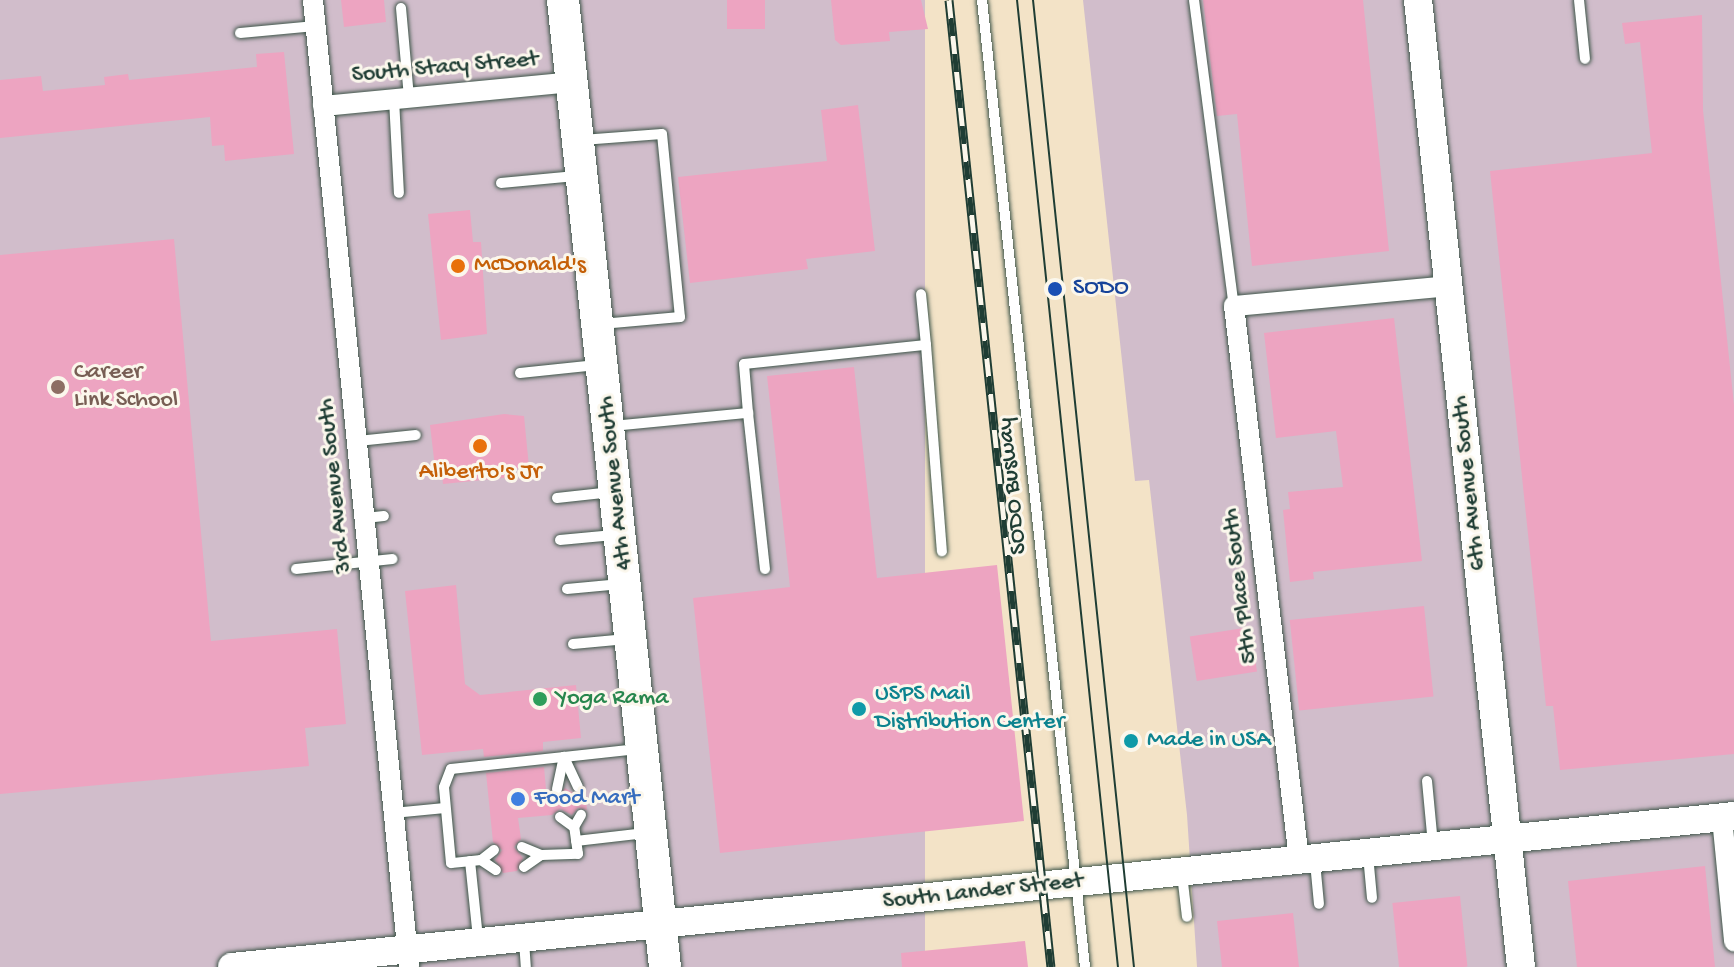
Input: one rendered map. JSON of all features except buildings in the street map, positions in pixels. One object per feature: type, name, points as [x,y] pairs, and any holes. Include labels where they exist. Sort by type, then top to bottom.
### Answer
[{"type":"main road","name":"4th Avenue South","points":[[563,0],[618,491],[665,967]]},
{"type":"main road","name":"6th Avenue South","points":[[1418,0],[1521,967]]},
{"type":"main road","name":"South Lander Street","points":[[232,967],[408,959],[478,943],[525,953],[661,925],[1728,817]]},
{"type":"street","name":"3rd Avenue South","points":[[313,0],[358,441],[374,517],[369,561],[408,959]]},
{"type":"street","name":"South Stacy Street","points":[[323,106],[572,82]]},
{"type":"street","points":[[1234,306],[1448,286]]},
{"type":"street","name":"5th Place South","points":[[1234,306],[1307,860]]},
{"type":"street","points":[[1728,817],[1734,941]]},
{"type":"lane","name":"SODO Busway","points":[[982,0],[1085,967]]},
{"type":"lane","points":[[1194,0],[1234,306]]},
{"type":"lane","points":[[1579,0],[1585,59]]},
{"type":"lane","points":[[399,193],[401,8]]},
{"type":"lane","points":[[240,33],[316,26]]},
{"type":"lane","points":[[578,141],[662,134],[680,317],[599,324]]},
{"type":"lane","points":[[501,183],[582,175]]},
{"type":"lane","points":[[921,294],[942,551]]},
{"type":"lane","points":[[765,569],[744,364],[926,345]]},
{"type":"lane","points":[[520,373],[603,365]]},
{"type":"lane","points":[[610,426],[748,413]]},
{"type":"lane","points":[[358,441],[416,435]]},
{"type":"lane","points":[[557,498],[618,491]]},
{"type":"lane","points":[[560,540],[622,535]]},
{"type":"lane","points":[[296,569],[392,559]]},
{"type":"lane","points":[[567,589],[627,584]]},
{"type":"lane","points":[[573,644],[633,639]]},
{"type":"lane","points":[[494,850],[475,860],[451,863],[444,787],[451,769],[644,749]]},
{"type":"lane","points":[[564,757],[578,787]]},
{"type":"lane","points":[[557,789],[564,757]]},
{"type":"lane","points":[[1427,781],[1433,847]]},
{"type":"lane","points":[[393,813],[445,808]]},
{"type":"lane","points":[[522,847],[541,855],[578,854],[574,827],[581,815]]},
{"type":"lane","points":[[560,817],[574,827]]},
{"type":"lane","points":[[576,841],[652,832]]},
{"type":"lane","points":[[1368,853],[1372,898]]},
{"type":"lane","points":[[524,867],[541,855]]},
{"type":"lane","points":[[475,860],[496,870]]},
{"type":"lane","points":[[475,860],[478,943]]},
{"type":"lane","points":[[1307,860],[1319,904]]},
{"type":"lane","points":[[1182,872],[1187,917]]},
{"type":"shaded area","points":[[0,0],[925,0],[925,967],[0,967]]},
{"type":"shaded area","points":[[1083,0],[1734,0],[1734,967],[1197,967],[1187,815],[1149,480],[1135,481]]},
{"type":"tram line","points":[[1017,0],[1118,967]]},
{"type":"tram line","points":[[1033,0],[1134,967]]},
{"type":"railway","points":[[949,0],[1051,967]]},
{"type":"place","name":"McDonald's","points":[[458,266]]},
{"type":"place","name":"SODO","points":[[1055,289]]},
{"type":"place","name":"Career Link School","points":[[58,387]]},
{"type":"place","name":"Aliberto's Jr","points":[[480,446]]},
{"type":"place","name":"Yoga Rama","points":[[540,699]]},
{"type":"place","name":"USPS Mail Distribution Center","points":[[859,709]]},
{"type":"place","name":"Made in USA","points":[[1131,741]]},
{"type":"place","name":"Food Mart","points":[[518,799]]}]
